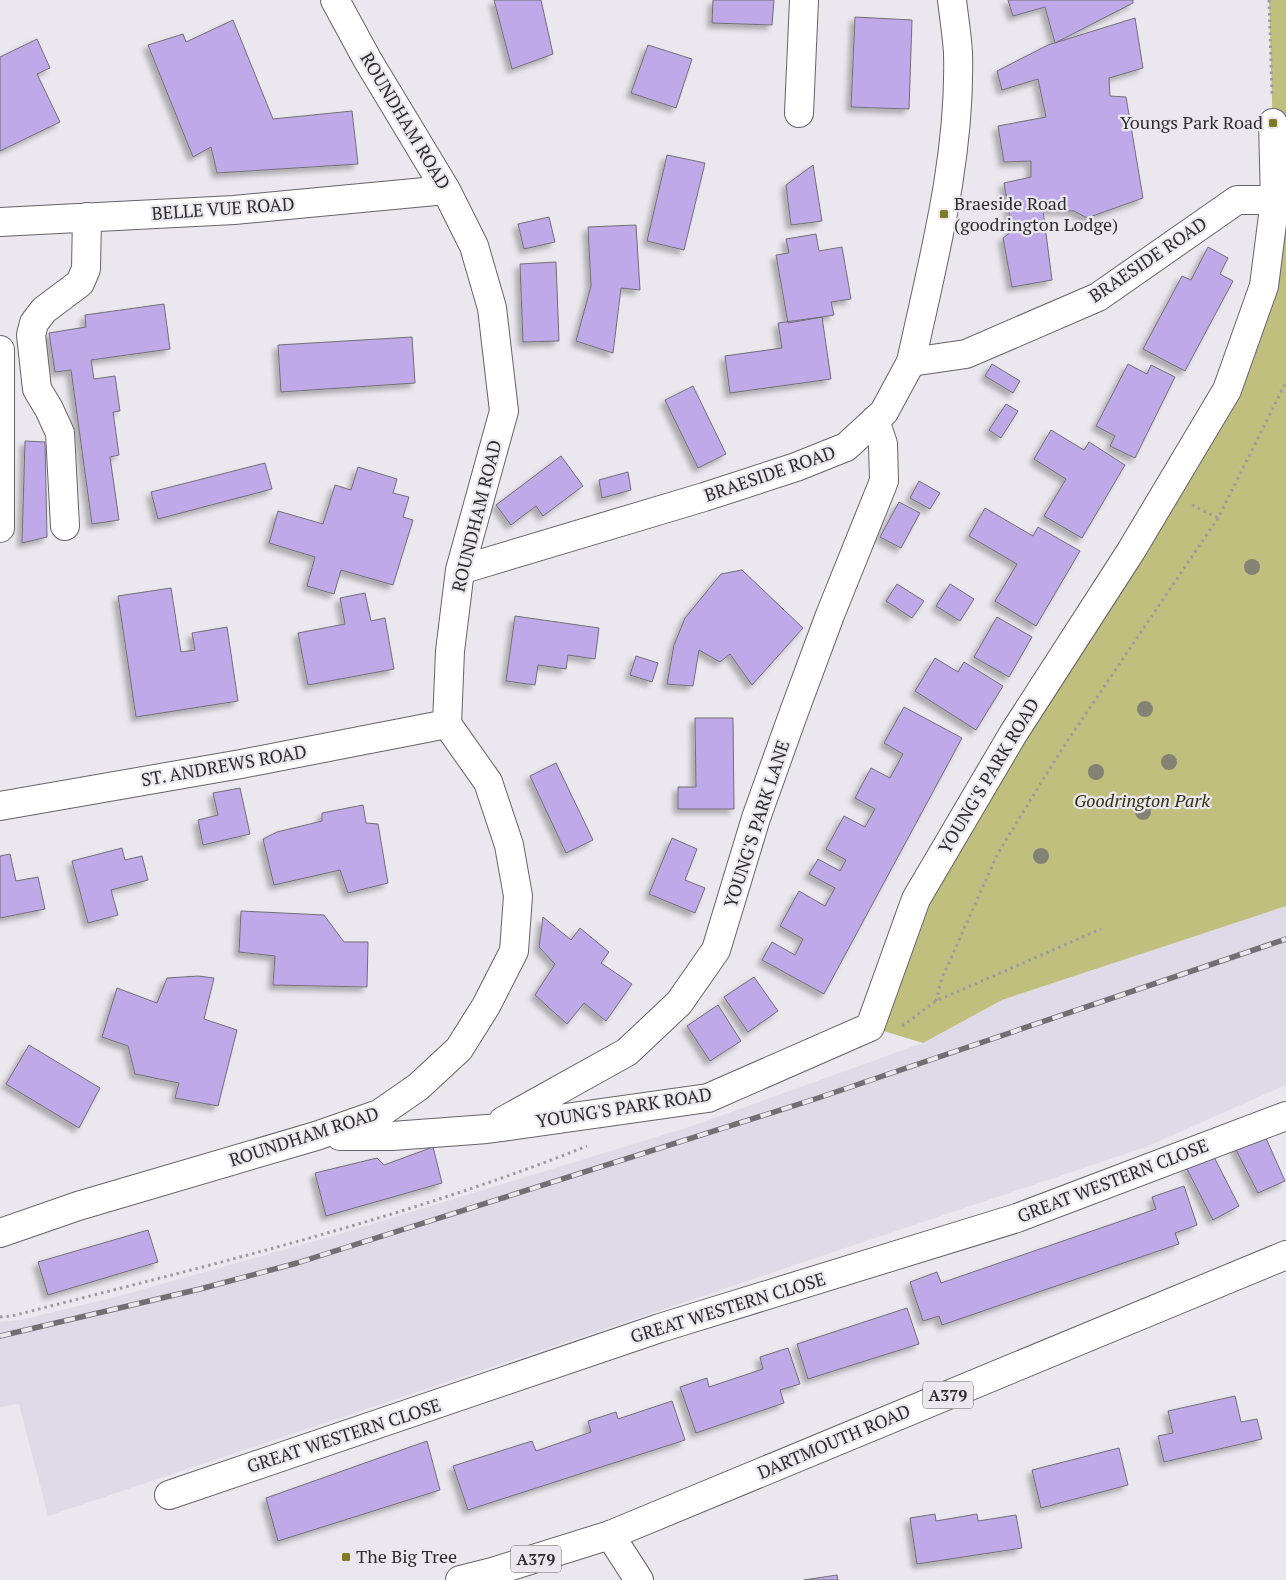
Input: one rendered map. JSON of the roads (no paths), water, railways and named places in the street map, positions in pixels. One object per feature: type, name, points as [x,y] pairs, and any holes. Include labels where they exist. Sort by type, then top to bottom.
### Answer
[{"type":"street","name":"ROUNDHAM ROAD","points":[[0,1233],[78,1206],[316,1136],[379,1114],[418,1087],[459,1049],[486,1006],[514,951],[518,896],[508,845],[488,782],[447,724],[450,651],[460,570],[504,412],[492,308],[474,246],[446,190],[367,59],[335,0]]},
{"type":"street","points":[[799,113],[804,0]]},
{"type":"street","points":[[911,362],[944,214],[954,141],[958,53],[952,0]]},
{"type":"street","name":"YOUNG'S PARK ROAD","points":[[316,1136],[392,1136],[487,1129],[708,1098],[870,1027],[916,899],[1013,734],[1131,551],[1227,390],[1264,286],[1275,200],[1273,123]]},
{"type":"street","name":"BELLE VUE ROAD","points":[[0,222],[87,216],[234,210],[446,190]]},
{"type":"street","name":"BRAESIDE ROAD","points":[[460,570],[659,511],[796,467],[846,447],[888,405],[911,362],[966,354],[1098,297],[1237,200],[1275,200]]},
{"type":"street","points":[[65,526],[60,433],[49,409],[36,389],[32,335],[34,323],[44,310],[80,283],[86,269],[87,216]]},
{"type":"street","points":[[0,350],[0,528]]},
{"type":"street","name":"YOUNG'S PARK LANE","points":[[487,1129],[627,1052],[679,1004],[716,950],[756,818],[830,615],[884,481],[883,444],[875,420]]},
{"type":"street","name":"ST. ANDREWS ROAD","points":[[0,806],[241,764],[447,724]]},
{"type":"street","name":"GREAT WESTERN CLOSE","points":[[169,1494],[660,1328],[1017,1218],[1286,1116]]},
{"type":"street","name":"DARTMOUTH ROAD","points":[[460,1580],[492,1572],[610,1535],[1286,1255]]},
{"type":"street","points":[[610,1535],[639,1580]]},
{"type":"railway","points":[[0,1336],[200,1289],[297,1263],[815,1099],[1286,939]]},
{"type":"place","name":"Youngs Park Road","points":[[1273,123]]},
{"type":"place","name":"Braeside Road (goodrington Lodge)","points":[[944,214]]},
{"type":"place","name":"The Big Tree","points":[[346,1557]]},
{"type":"park label","name":"Goodrington Park","points":[[1142,801]]}]
